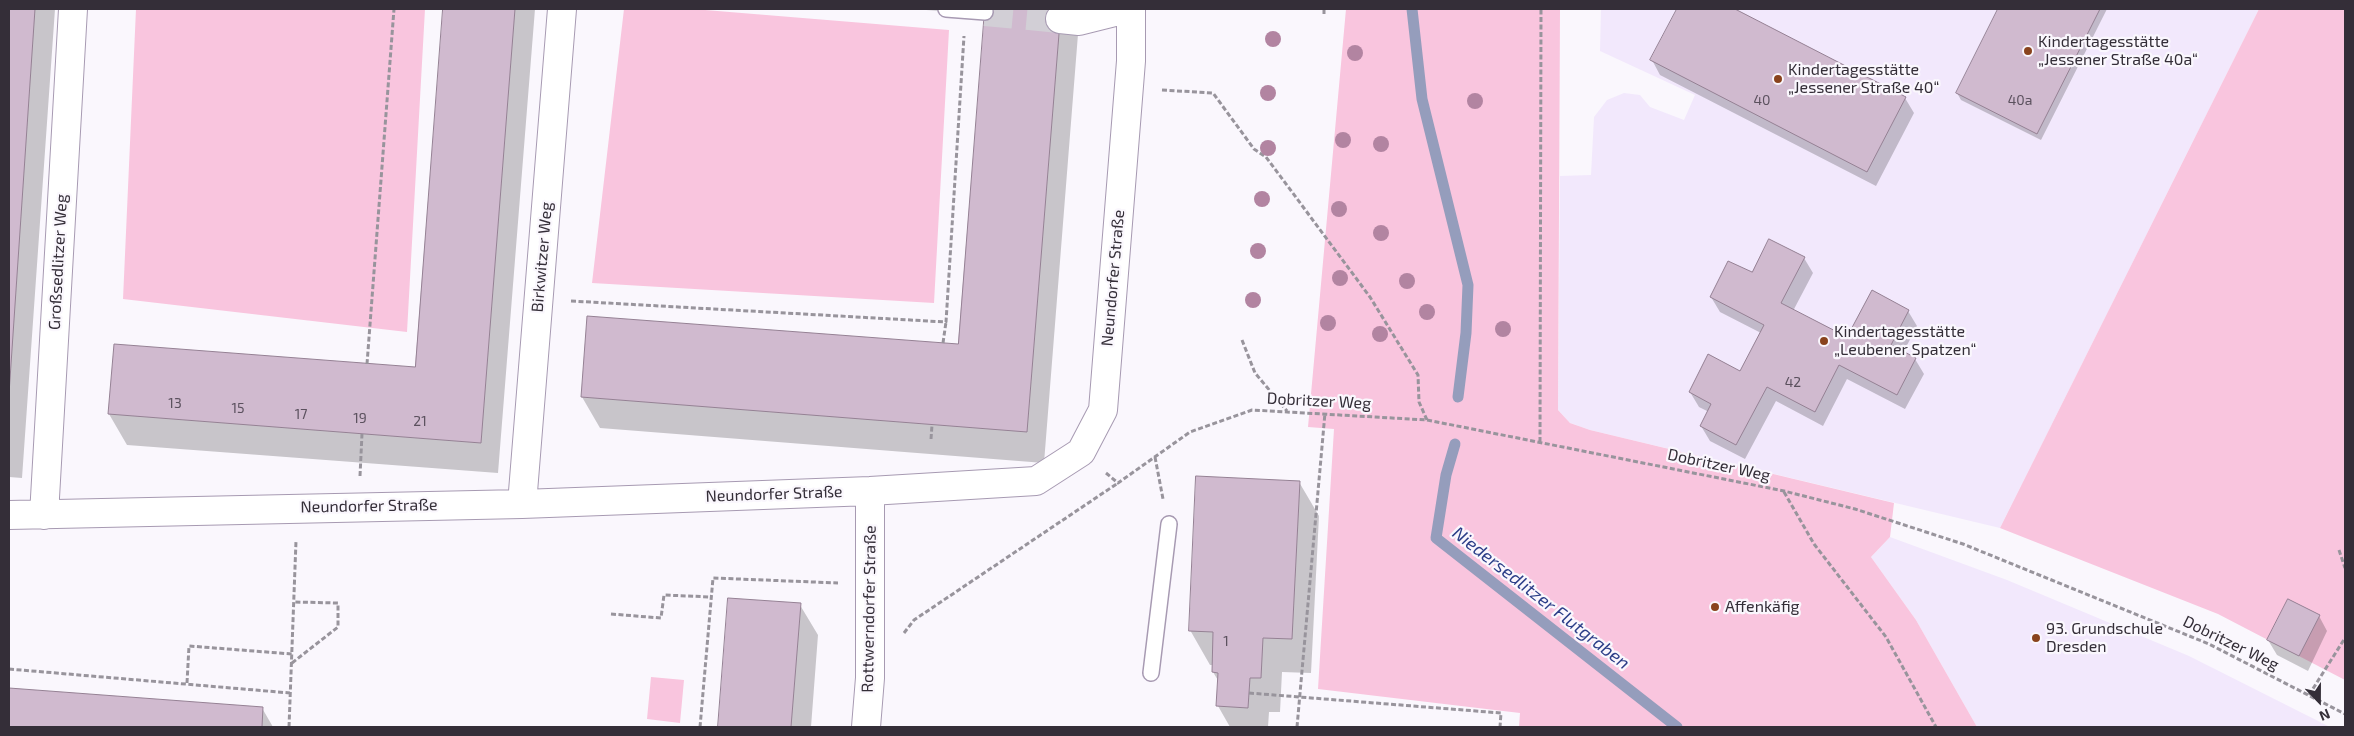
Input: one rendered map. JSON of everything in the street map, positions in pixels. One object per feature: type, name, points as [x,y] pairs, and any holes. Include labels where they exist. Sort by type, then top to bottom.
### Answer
[{"type":"street","name":"Großsedlitzer Weg","points":[[44,515],[73,9]]},
{"type":"street","name":"Birkwitzer Weg","points":[[522,504],[562,9]]},
{"type":"street","points":[[1060,19],[1079,21],[1127,9]]},
{"type":"street","name":"Neundorfer Straße","points":[[9,515],[522,504],[870,490],[1036,481],[1081,452],[1103,410],[1129,88],[1131,9]]},
{"type":"street","name":"Rottwerndorfer Straße","points":[[866,727],[870,678],[870,490]]},
{"type":"lane","points":[[946,9],[984,12]]},
{"type":"lane","points":[[1151,673],[1168,524]]},
{"type":"path","points":[[367,364],[394,9]]},
{"type":"path","points":[[1324,9],[1324,14]]},
{"type":"path","points":[[1540,9],[1540,442]]},
{"type":"path","points":[[943,343],[946,322],[966,10]]},
{"type":"path","points":[[1129,88],[1213,93],[1254,149],[1266,157],[1370,297],[1418,375],[1419,402],[1427,420]]},
{"type":"path","points":[[538,300],[946,322]]},
{"type":"path","points":[[1242,340],[1255,373],[1287,412]]},
{"type":"path","name":"Dobritzer Weg","points":[[903,635],[914,620],[1118,483],[1190,432],[1252,410],[1325,413],[1427,420],[1472,428],[1784,491],[1855,509],[1963,544],[2209,644],[2345,714]]},
{"type":"path","points":[[1296,727],[1325,413]]},
{"type":"path","points":[[931,439],[932,425]]},
{"type":"path","points":[[359,508],[362,434]]},
{"type":"path","points":[[1081,452],[1118,483]]},
{"type":"path","points":[[1155,457],[1168,524]]},
{"type":"path","points":[[1784,491],[1814,544],[1886,637],[1936,727]]},
{"type":"path","points":[[289,727],[298,508]]},
{"type":"path","points":[[2339,550],[2345,568]]},
{"type":"path","points":[[700,727],[713,578],[871,584]]},
{"type":"path","points":[[611,614],[661,618],[664,595],[711,597]]},
{"type":"path","points":[[291,663],[338,627],[338,603],[294,602]]},
{"type":"path","points":[[2309,695],[2345,638]]},
{"type":"path","points":[[187,683],[189,646],[292,654]]},
{"type":"path","points":[[9,669],[290,693]]},
{"type":"path","points":[[1248,693],[1501,713],[1500,727]]},
{"type":"shaded area","points":[[136,9],[425,9],[407,332],[123,299]]},
{"type":"shaded area","points":[[624,9],[693,9],[949,30],[934,303],[592,283]]},
{"type":"shaded area","points":[[1346,9],[1560,9],[1558,410],[1570,423],[1590,430],[1894,503],[1890,537],[1871,557],[1916,620],[1977,727],[1519,727],[1520,713],[1318,689],[1334,429],[1308,427]]},
{"type":"shaded area","points":[[1601,9],[2259,9],[2000,528],[1590,430],[1570,423],[1558,410],[1560,176],[1591,175],[1594,117],[1607,100],[1624,93],[1640,95],[1650,107],[1684,120],[1695,95],[1600,51]]},
{"type":"shaded area","points":[[2259,9],[2345,9],[2345,680],[2218,614],[2000,528]]},
{"type":"shaded area","name":"93. Grundschule Dresden","points":[[1890,537],[2007,580],[2189,656],[2330,727],[1977,727],[1916,620],[1871,557]]},
{"type":"shaded area","points":[[651,677],[684,680],[680,723],[647,719]]},
{"type":"building","points":[[9,9],[35,9],[9,394]]},
{"type":"building","points":[[443,9],[515,9],[481,443],[108,414],[114,344],[415,367]]},
{"type":"building","points":[[985,9],[1061,9],[1027,432],[581,397],[587,316],[958,344]]},
{"type":"building","name":"Kindertagesstätte „Jessener Straße 40“","points":[[1677,9],[1735,9],[1906,97],[1867,172],[1650,60]]},
{"type":"building","name":"Kindertagesstätte „Jessener Straße 40a“","points":[[1998,9],[2100,9],[2037,134],[1956,93]]},
{"type":"building","name":"Kindertagesstätte „Leubener Spatzen“","points":[[1769,239],[1805,257],[1781,303],[1847,337],[1872,290],[1909,310],[1891,345],[1916,358],[1897,395],[1839,365],[1815,412],[1767,387],[1736,445],[1700,426],[1711,404],[1689,392],[1708,354],[1740,371],[1764,325],[1710,297],[1728,261],[1752,272]]},
{"type":"building","points":[[1196,476],[1300,481],[1292,639],[1263,638],[1261,678],[1250,678],[1248,708],[1216,706],[1218,673],[1212,672],[1213,632],[1189,631]]},
{"type":"building","points":[[728,598],[801,603],[791,727],[718,727]]},
{"type":"building","points":[[2288,599],[2320,615],[2299,656],[2267,640]]},
{"type":"building","points":[[9,688],[263,707],[262,727],[9,727]]},
{"type":"waterway","name":"Niedersedlitzer Flutgraben","points":[[1412,9],[1422,99],[1468,285],[1466,333],[1458,397]]},
{"type":"waterway","name":"Niedersedlitzer Flutgraben","points":[[1455,444],[1446,475],[1436,538],[1677,727]]},
{"type":"tunnel","points":[[985,12],[1060,19]]},
{"type":"place","name":"Kindertagesstätte „Jessener Straße 40a“","points":[[2028,51]]},
{"type":"place","name":"Kindertagesstätte „Jessener Straße 40“","points":[[1778,79]]},
{"type":"place","name":"Kindertagesstätte „Leubener Spatzen“","points":[[1824,341]]},
{"type":"place","name":"Affenkäfig","points":[[1715,607]]},
{"type":"place","name":"93. Grundschule Dresden","points":[[2036,638]]}]
